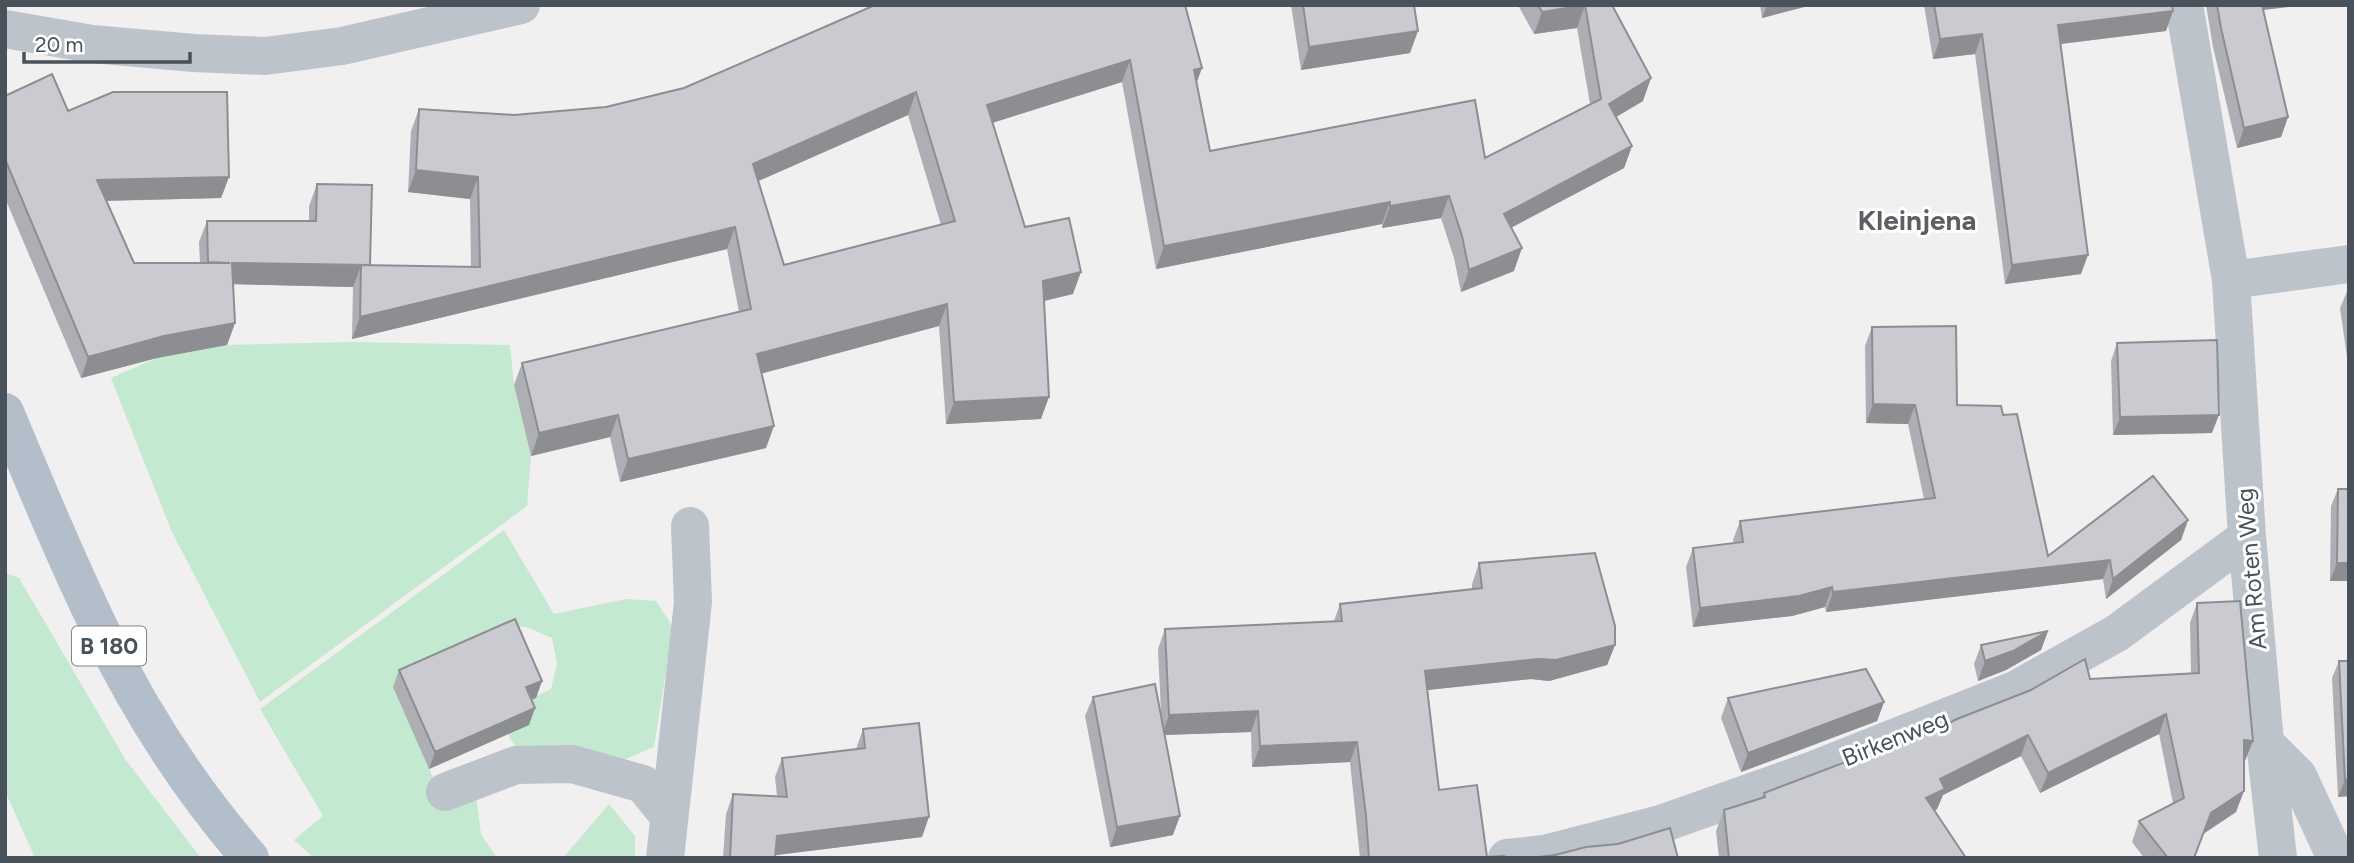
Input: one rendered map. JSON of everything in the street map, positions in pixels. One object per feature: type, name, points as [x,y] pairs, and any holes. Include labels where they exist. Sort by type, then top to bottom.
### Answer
[{"type":"main road","name":"B 180","points":[[5,412],[100,629],[169,751],[220,823],[250,858]]},
{"type":"street","points":[[5,29],[92,44],[194,54],[265,56],[342,46],[521,5]]},
{"type":"street","name":"Am Roten Weg","points":[[2184,5],[2231,280],[2247,537],[2278,858]]},
{"type":"street","points":[[2231,280],[2349,264]]},
{"type":"street","points":[[665,858],[693,602],[690,526]]},
{"type":"street","name":"Birkenweg","points":[[1507,858],[1545,854],[1661,824],[1811,771],[2015,690],[2118,633],[2247,537]]},
{"type":"street","points":[[2265,743],[2298,776],[2336,858]]},
{"type":"street","points":[[445,792],[516,765],[572,764],[642,784],[670,816]]},
{"type":"green space","points":[[352,342],[510,345],[514,385],[531,456],[527,506],[260,702],[171,530],[111,378],[157,358],[227,345]]},
{"type":"green space","points":[[504,530],[554,614],[626,599],[656,601],[673,627],[654,747],[619,762],[517,749],[508,735],[529,725],[520,704],[551,689],[557,663],[552,638],[526,627],[504,624],[429,769],[448,807],[476,795],[481,834],[497,858],[314,858],[294,840],[323,816],[260,709]]},
{"type":"green space","points":[[5,573],[19,578],[125,759],[201,858],[35,858],[5,791]]},
{"type":"green space","points":[[609,804],[635,836],[635,858],[563,858]]},
{"type":"building","points":[[875,5],[1185,5],[1202,68],[1194,70],[1210,151],[1475,100],[1485,158],[1601,99],[1585,5],[1612,5],[1651,78],[1609,104],[1632,146],[1504,214],[1522,248],[1469,270],[1462,236],[1449,196],[1390,206],[1390,202],[1164,246],[1130,60],[987,105],[1025,227],[1069,218],[1081,272],[1043,281],[1049,397],[954,402],[947,304],[757,354],[774,426],[628,459],[618,415],[539,433],[522,363],[751,309],[735,227],[360,317],[361,265],[480,267],[478,177],[416,170],[419,109],[514,115],[606,107],[684,88]],"holes":[[[916,92],[955,221],[784,265],[753,164]]]},
{"type":"building","points":[[1303,5],[1414,5],[1418,31],[1309,47]]},
{"type":"building","points":[[1538,5],[1585,5],[1542,12]]},
{"type":"building","points":[[1934,5],[2172,5],[2173,11],[2058,25],[2088,255],[2012,265],[1982,34],[1940,39]]},
{"type":"building","points":[[2217,5],[2262,5],[2288,117],[2244,128]]},
{"type":"building","points":[[52,74],[68,111],[113,92],[227,92],[229,177],[97,180],[134,263],[230,263],[208,262],[207,221],[316,221],[317,184],[372,185],[370,265],[232,263],[235,323],[164,336],[88,357],[5,159],[5,96]]},
{"type":"building","points":[[1956,326],[1957,405],[2001,406],[2003,415],[2017,414],[2048,556],[2153,476],[2188,520],[2113,579],[2110,560],[1833,592],[1832,587],[1799,596],[1700,608],[1693,548],[1743,542],[1740,521],[1935,498],[1915,405],[1873,404],[1872,327]]},
{"type":"building","points":[[2217,340],[2219,415],[2120,417],[2117,343]]},
{"type":"building","points":[[2338,489],[2349,489],[2349,563],[2337,563]]},
{"type":"building","points":[[1595,553],[1615,626],[1615,645],[1556,660],[1538,659],[1425,671],[1439,790],[1477,785],[1487,857],[1511,858],[1369,858],[1357,742],[1260,746],[1258,711],[1169,715],[1165,629],[1342,621],[1340,604],[1482,588],[1479,563]]},
{"type":"building","points":[[2240,601],[2253,741],[2244,740],[2244,791],[2211,813],[2194,858],[2168,858],[2139,821],[2184,798],[2166,714],[2048,773],[2028,735],[1940,779],[1945,789],[1926,798],[1966,858],[1729,858],[1724,810],[1765,797],[1764,793],[1901,741],[1903,745],[1957,719],[2031,690],[2085,659],[2090,679],[2199,673],[2197,603]]},
{"type":"building","points":[[515,619],[542,681],[526,687],[535,708],[435,752],[399,670]]},
{"type":"building","points":[[2048,631],[2013,651],[1985,661],[1981,645]]},
{"type":"building","points":[[2339,661],[2349,661],[2349,779],[2345,780]]},
{"type":"building","points":[[1866,669],[1884,702],[1748,753],[1728,698]]},
{"type":"building","points":[[1155,684],[1180,816],[1117,827],[1093,697]]},
{"type":"building","points":[[919,723],[929,817],[777,836],[775,858],[730,858],[733,794],[787,797],[782,758],[865,748],[863,729]]},
{"type":"building","points":[[1670,828],[1678,858],[1530,858],[1618,844]]},
{"type":"district","name":"Kleinjena","points":[[1917,220]]}]
